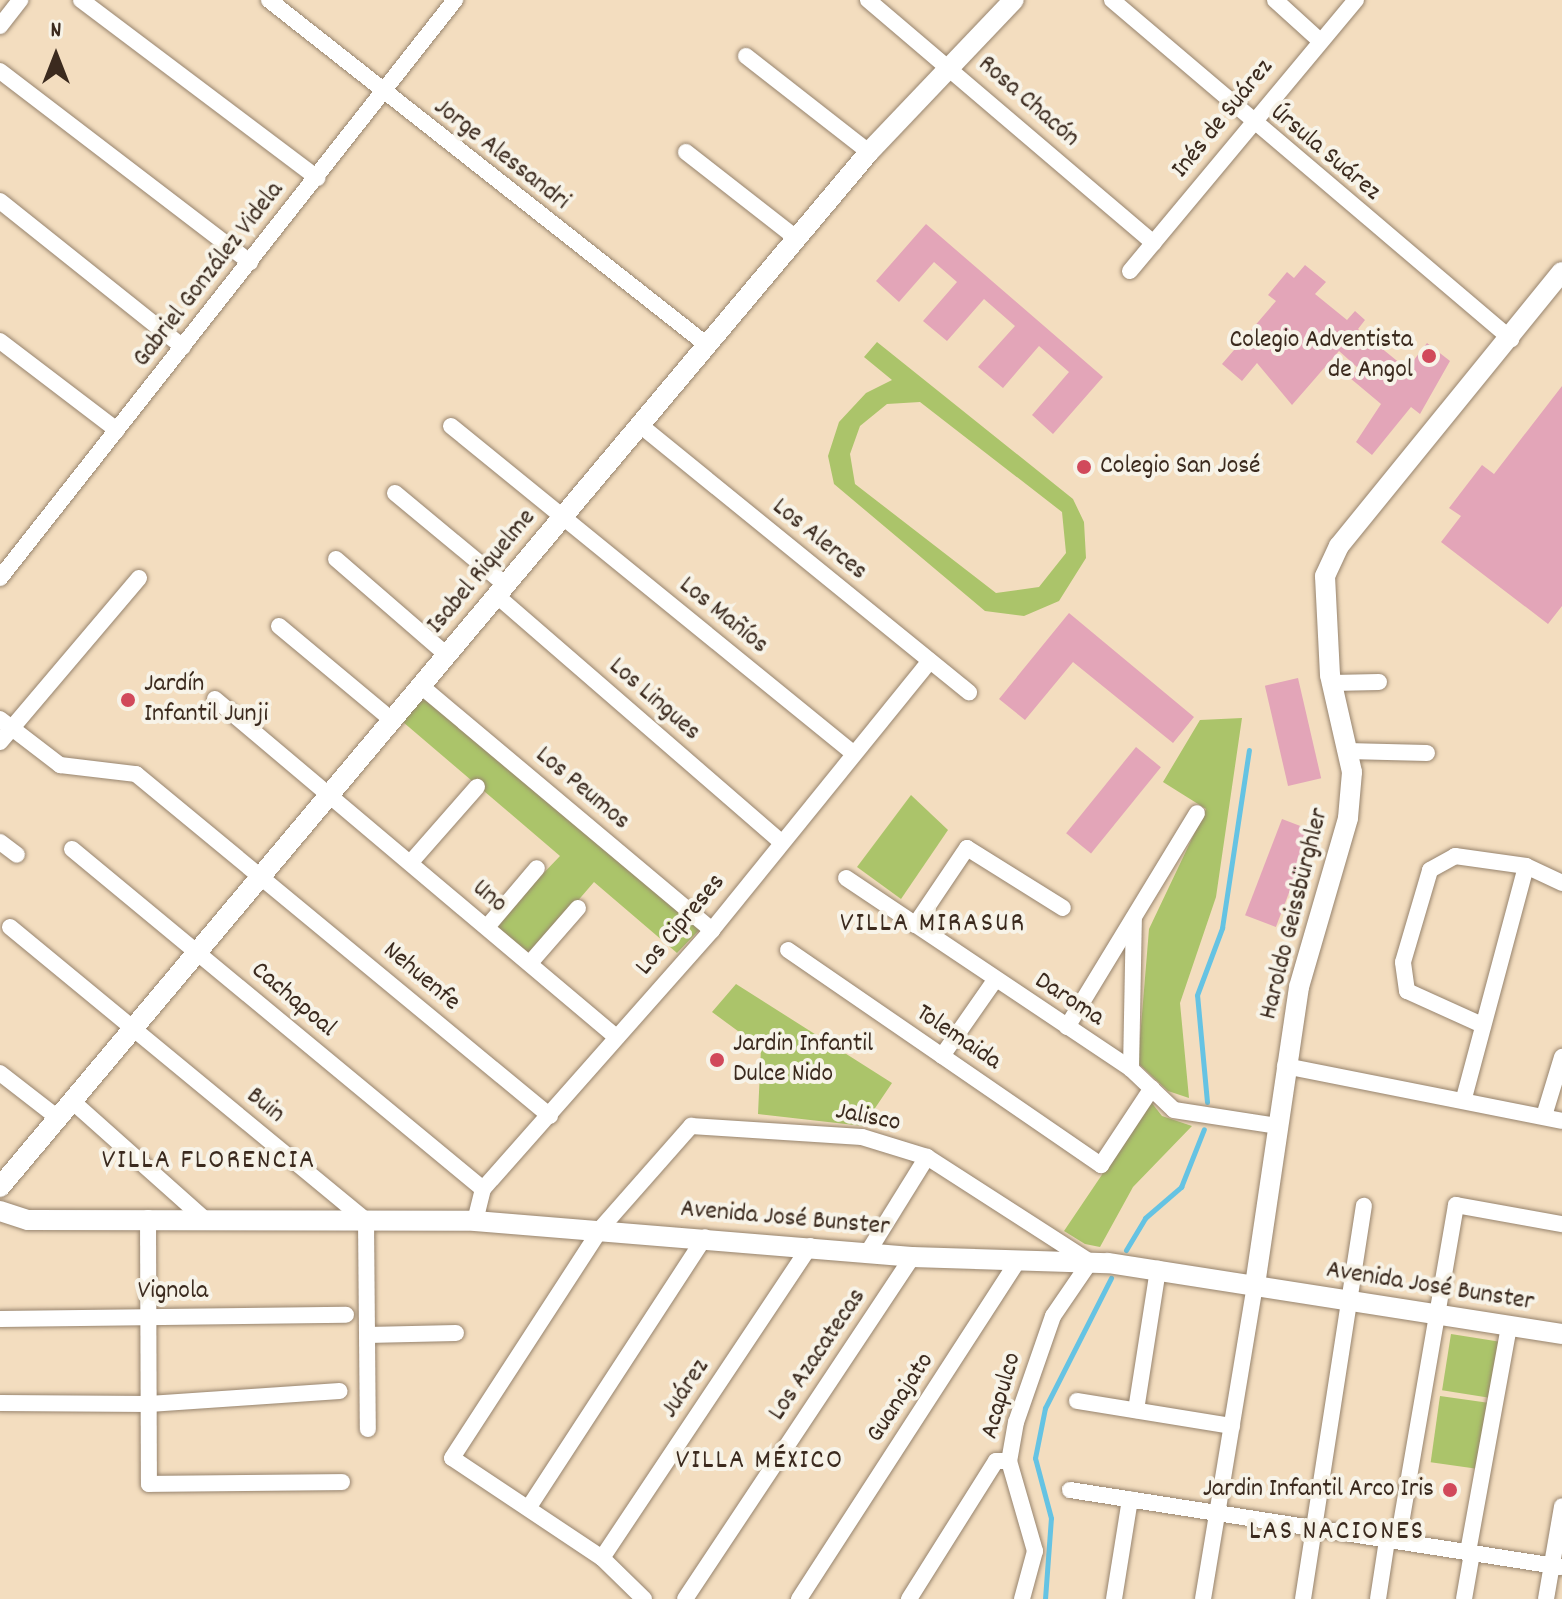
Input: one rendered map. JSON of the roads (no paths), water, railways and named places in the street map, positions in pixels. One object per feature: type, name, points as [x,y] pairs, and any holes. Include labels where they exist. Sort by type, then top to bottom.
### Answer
[{"type":"street","points":[[0,26],[20,0]]},
{"type":"street","points":[[81,0],[317,178]]},
{"type":"street","name":"Jorge Alessandri","points":[[269,0],[707,345]]},
{"type":"street","name":"Rosa Chacón","points":[[868,0],[1154,243]]},
{"type":"street","name":"Isabel Riquelme","points":[[0,1187],[869,152],[952,69],[1014,0]]},
{"type":"street","name":"Úrsula Suárez","points":[[1112,0],[1252,123],[1511,339]]},
{"type":"street","points":[[1275,0],[1319,40]]},
{"type":"street","name":"Inés de Suárez","points":[[1130,271],[1319,40],[1356,0]]},
{"type":"street","name":"Gabriel González Videla","points":[[0,578],[317,178],[447,3]]},
{"type":"street","points":[[746,56],[869,152]]},
{"type":"street","points":[[0,71],[250,262]]},
{"type":"street","points":[[686,152],[796,238]]},
{"type":"street","points":[[0,201],[183,347]]},
{"type":"street","name":"Haroldo Geissbürghler","points":[[1203,1599],[1255,1285],[1285,1066],[1319,906],[1348,818],[1347,751],[1332,683],[1324,600],[1331,559],[1562,272]]},
{"type":"street","points":[[0,341],[117,430]]},
{"type":"street","name":"Los Alerces","points":[[640,425],[969,692]]},
{"type":"street","name":"Los Mañíos","points":[[451,426],[853,753]]},
{"type":"street","name":"Los Lingues","points":[[395,493],[780,841]]},
{"type":"street","points":[[336,559],[447,655]]},
{"type":"street","points":[[0,742],[6,724],[139,578]]},
{"type":"street","points":[[279,626],[392,720]]},
{"type":"street","name":"Los Cipreses","points":[[475,1221],[483,1189],[712,930],[780,841],[930,661]]},
{"type":"street","points":[[1332,683],[1379,682]]},
{"type":"street","name":"Los Peumos","points":[[421,686],[712,930]]},
{"type":"street","name":"Uno","points":[[215,699],[616,1037]]},
{"type":"street","name":"Nehuenfe","points":[[6,724],[60,765],[127,768],[262,875],[550,1116]]},
{"type":"street","points":[[1347,751],[1427,753]]},
{"type":"street","points":[[411,862],[477,787]]},
{"type":"street","points":[[1067,1027],[1197,813]]},
{"type":"street","points":[[0,842],[17,855]]},
{"type":"street","points":[[915,925],[967,848],[1063,908]]},
{"type":"street","name":"Cachapoal","points":[[72,849],[483,1189]]},
{"type":"street","points":[[1480,1024],[1407,991],[1403,962],[1430,870],[1455,856],[1526,866],[1562,883]]},
{"type":"street","points":[[1464,1098],[1480,1024],[1526,866]]},
{"type":"street","points":[[487,927],[537,868]]},
{"type":"street","name":"Daroma","points":[[846,878],[1131,1069],[1174,1110],[1277,1126]]},
{"type":"street","points":[[530,963],[578,908]]},
{"type":"street","points":[[1131,1069],[1134,917]]},
{"type":"street","name":"Buin","points":[[10,927],[366,1220]]},
{"type":"street","name":"Tolemaida","points":[[788,950],[1101,1165],[1152,1088]]},
{"type":"street","points":[[942,1056],[995,980]]},
{"type":"street","points":[[1544,1116],[1562,1057]]},
{"type":"street","points":[[1285,1066],[1464,1098],[1562,1121]]},
{"type":"street","points":[[0,1073],[58,1118]]},
{"type":"street","points":[[72,1101],[202,1217]]},
{"type":"street","name":"Jalisco","points":[[602,1227],[691,1126],[862,1137],[927,1157],[1090,1262]]},
{"type":"street","points":[[868,1252],[927,1157]]},
{"type":"street","points":[[1378,1599],[1437,1314],[1456,1205],[1562,1224]]},
{"type":"street","points":[[1303,1599],[1364,1206]]},
{"type":"street","name":"Avenida José Bunster","points":[[0,1211],[28,1220],[202,1217],[475,1221],[602,1227],[912,1257],[1090,1262],[1158,1269],[1562,1334]]},
{"type":"street","points":[[148,1218],[149,1484],[342,1482]]},
{"type":"street","points":[[366,1220],[368,1429]]},
{"type":"street","points":[[602,1227],[452,1458],[602,1558],[644,1599]]},
{"type":"street","points":[[529,1507],[705,1237]]},
{"type":"street","name":"Juárez","points":[[602,1558],[810,1246]]},
{"type":"street","name":"Los Azacatecas","points":[[685,1599],[912,1257]]},
{"type":"street","name":"Guanajato","points":[[799,1599],[1017,1262]]},
{"type":"street","name":"Acapulco","points":[[1022,1599],[1035,1551],[1009,1461],[1053,1316],[1090,1262]]},
{"type":"street","points":[[1136,1410],[1158,1269]]},
{"type":"street","name":"Vignola","points":[[0,1319],[346,1315]]},
{"type":"street","points":[[1464,1599],[1509,1326]]},
{"type":"street","points":[[367,1335],[456,1333]]},
{"type":"street","points":[[0,1403],[149,1404],[340,1391]]},
{"type":"street","points":[[1077,1401],[1232,1426]]},
{"type":"street","points":[[909,1599],[996,1461],[1009,1461]]},
{"type":"street","points":[[1070,1490],[1557,1567]]},
{"type":"street","points":[[1114,1599],[1130,1499]]},
{"type":"street","points":[[1546,1599],[1557,1567],[1562,1506]]},
{"type":"waterway","points":[[1207,1102],[1197,995],[1222,928],[1249,750]]},
{"type":"waterway","points":[[1126,1250],[1145,1218],[1181,1187],[1204,1129]]},
{"type":"waterway","points":[[1045,1599],[1051,1518],[1035,1458],[1045,1408],[1111,1278]]},
{"type":"place","name":"Colegio Adventista de Angol","points":[[1429,356]]},
{"type":"place","name":"Colegio San José","points":[[1084,467]]},
{"type":"place","name":"Jardín Infantil Junji","points":[[128,700]]},
{"type":"place","name":"Jardin Infantil Dulce Nido","points":[[717,1060]]},
{"type":"place","name":"Jardin Infantil Arco Iris","points":[[1450,1490]]},
{"type":"district","name":"VILLA MIRASUR","points":[[933,925]]},
{"type":"district","name":"VILLA FLORENCIA","points":[[209,1162]]},
{"type":"district","name":"VILLA MÉXICO","points":[[760,1462]]},
{"type":"district","name":"LAS NACIONES","points":[[1337,1533]]}]
